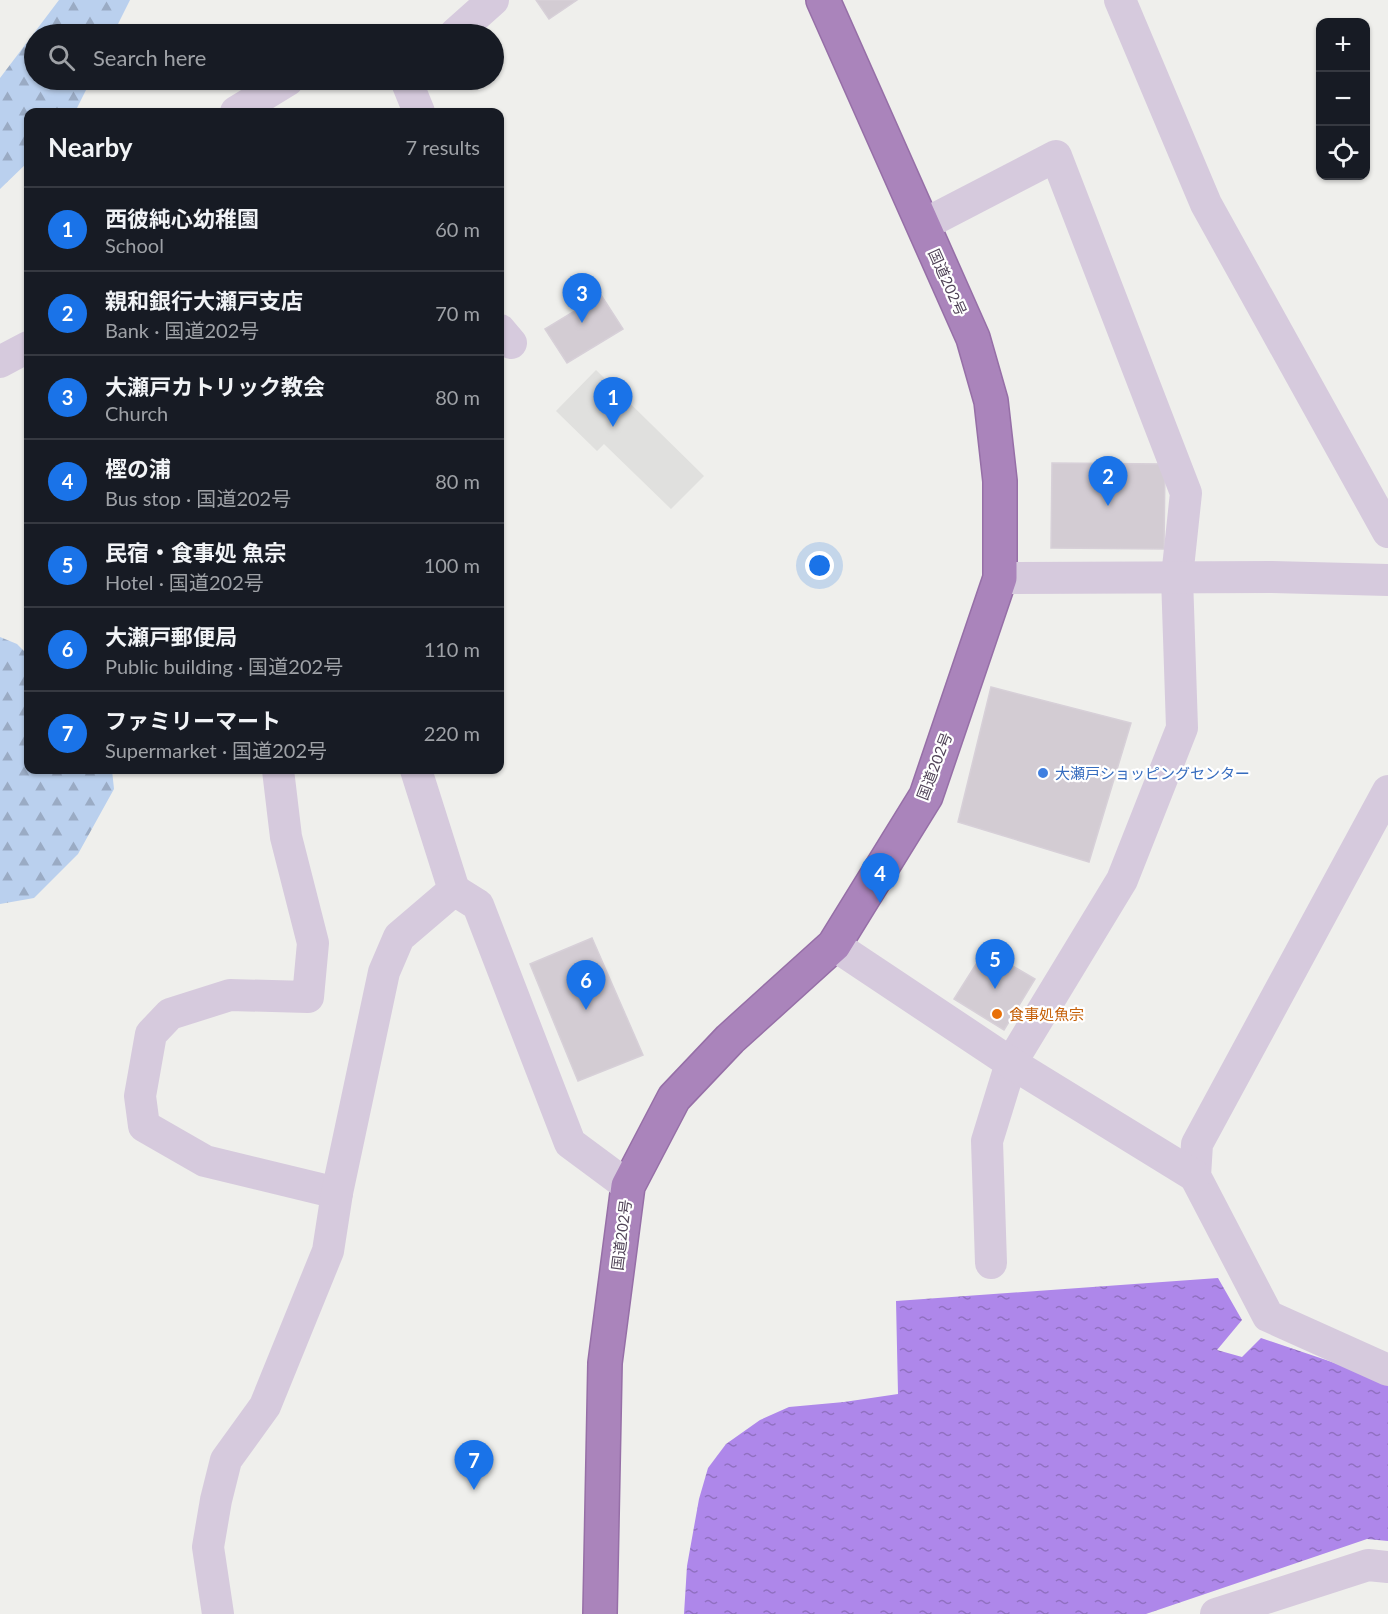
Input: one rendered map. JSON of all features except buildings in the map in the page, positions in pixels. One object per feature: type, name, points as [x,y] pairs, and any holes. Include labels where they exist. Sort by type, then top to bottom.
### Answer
[{"type":"highway","name":"国道202号","points":[[600,1614],[605,1363],[628,1186],[674,1098],[730,1040],[834,945],[926,796],[1000,578],[1000,481],[991,401],[973,338],[823,0]]},
{"type":"street","points":[[466,24],[494,0]]},
{"type":"street","points":[[1120,0],[1206,204],[1388,532]]},
{"type":"street","points":[[242,108],[272,90]]},
{"type":"street","points":[[401,90],[402,108]]},
{"type":"street","points":[[409,90],[417,108]]},
{"type":"street","points":[[923,225],[1056,156],[1186,493],[1177,577],[1182,728],[1122,880],[1011,1063],[987,1141],[991,1263]]},
{"type":"street","points":[[0,362],[24,349]]},
{"type":"street","points":[[1000,578],[1272,577],[1388,580]]},
{"type":"street","points":[[278,774],[286,837],[313,944],[308,997],[230,994],[170,1014],[152,1034],[140,1095],[144,1126],[205,1161],[338,1193]]},
{"type":"street","points":[[418,774],[454,890],[478,905],[570,1143],[628,1186]]},
{"type":"street","points":[[1195,1176],[1197,1144],[1388,790]]},
{"type":"street","points":[[218,1614],[208,1547],[226,1460],[265,1406],[328,1251],[384,972],[399,937],[454,890]]},
{"type":"street","points":[[834,945],[1011,1063],[1195,1176],[1268,1316],[1388,1370]]},
{"type":"street","points":[[1216,1614],[1368,1565],[1388,1567]]},
{"type":"shaded area","points":[[596,370],[704,476],[671,509],[604,444],[597,451],[556,411]]},
{"type":"green space","points":[[59,0],[130,0],[118,24],[41,24]]},
{"type":"green space","points":[[24,46],[24,90],[86,90],[77,108],[24,108],[24,166],[0,189],[0,78]]},
{"type":"green space","points":[[0,637],[17,644],[24,651],[24,774],[112,774],[114,789],[78,854],[34,898],[0,904]]},
{"type":"water","points":[[1218,1278],[1242,1320],[1217,1350],[1242,1357],[1261,1338],[1388,1381],[1388,1541],[1367,1539],[1146,1614],[684,1614],[687,1566],[699,1499],[708,1468],[726,1444],[760,1420],[789,1407],[898,1394],[896,1301]]},
{"type":"place","name":"大瀬戸カトリック教会","points":[[582,323]]},
{"type":"place","name":"西彼純心幼稚園","points":[[613,427]]},
{"type":"place","name":"親和銀行大瀬戸支店","points":[[1108,506]]},
{"type":"place","name":"大瀬戸ショッピングセンター","points":[[1043,773]]},
{"type":"place","name":"樫の浦","points":[[880,903]]},
{"type":"place","name":"民宿・食事処 魚宗","points":[[995,989]]},
{"type":"place","name":"大瀬戸郵便局","points":[[586,1010]]},
{"type":"place","name":"食事処魚宗","points":[[997,1014]]},
{"type":"place","name":"ファミリーマート","points":[[474,1490]]}]
